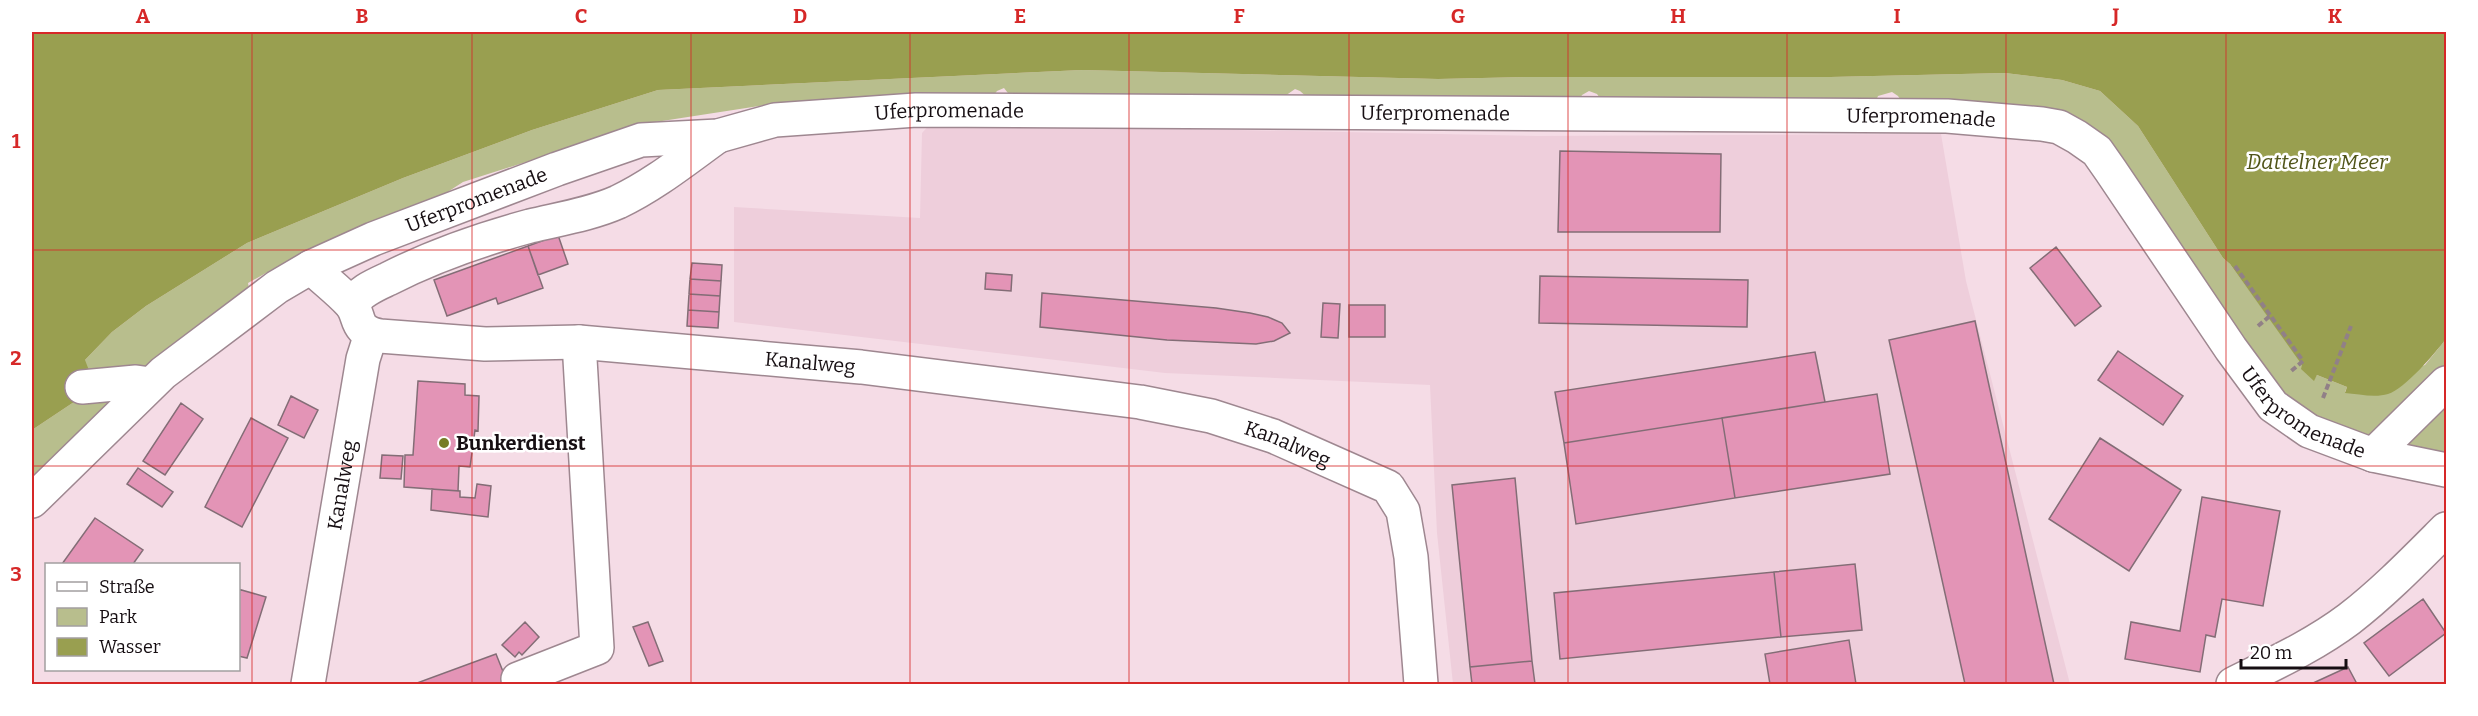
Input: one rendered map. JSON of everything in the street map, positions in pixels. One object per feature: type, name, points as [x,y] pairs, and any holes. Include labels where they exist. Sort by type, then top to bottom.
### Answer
[{"type":"street","name":"Uferpromenade","points":[[32,501],[150,384],[276,287],[310,267],[373,239],[557,169],[641,140],[718,136],[775,120],[916,110],[1947,116],[2042,124],[2060,128],[2097,151],[2231,349],[2273,406],[2309,431],[2373,455],[2439,468]]},
{"type":"street","points":[[352,305],[355,298],[367,290],[447,253],[528,227],[616,203],[645,188],[718,136]]},
{"type":"street","points":[[310,267],[352,305],[358,324],[371,334]]},
{"type":"street","name":"Kanalweg","points":[[308,684],[363,359],[371,334],[485,344],[579,342],[861,367],[1020,385],[1140,402],[1211,416],[1273,436],[1388,487],[1403,511],[1412,557],[1421,684]]},
{"type":"street","points":[[518,679],[597,648],[579,342]]},
{"type":"street","points":[[82,387],[136,382],[150,384]]},
{"type":"street","points":[[2373,455],[2446,383]]},
{"type":"street","points":[[2234,684],[2307,647],[2349,619],[2387,587],[2446,529]]},
{"type":"path","points":[[2235,266],[2303,361],[2289,372]]},
{"type":"path","points":[[2258,325],[2271,315]]},
{"type":"path","points":[[2328,387],[2351,326]]},
{"type":"shaded area","points":[[934,120],[1092,127],[1537,136],[1941,134],[1966,281],[2070,684],[1453,684],[1437,533],[1430,385],[1165,373],[734,322],[734,207],[920,218],[922,133]]},
{"type":"green space","points":[[1082,70],[1438,79],[1830,77],[2005,73],[2062,80],[2100,91],[2138,126],[2223,258],[2230,264],[2314,380],[2317,375],[2347,387],[2345,392],[2425,365],[2446,339],[2446,463],[2285,410],[2106,148],[1904,105],[1892,92],[1878,96],[1875,103],[1602,101],[1597,94],[1589,91],[1582,95],[1579,101],[1309,99],[1295,89],[1285,96],[1011,97],[1004,88],[993,96],[772,104],[649,123],[463,182],[418,211],[368,226],[307,250],[248,283],[250,294],[32,486],[32,430],[83,396],[85,360],[112,332],[146,306],[247,243],[403,178],[532,130],[658,90]]},
{"type":"water","name":"Dattelner Meer","points":[[32,32],[2446,32],[2446,339],[2411,378],[2388,394],[2372,396],[2345,393],[2347,387],[2317,375],[2314,381],[2301,369],[2302,365],[2230,264],[2223,258],[2138,126],[2100,91],[2062,80],[2005,73],[1830,77],[1438,79],[1082,70],[658,90],[532,130],[403,178],[247,243],[146,306],[112,332],[85,360],[90,373],[83,396],[32,430]]},
{"type":"building","points":[[1560,151],[1721,154],[1720,232],[1558,232]]},
{"type":"building","points":[[558,235],[568,264],[538,275],[528,246]]},
{"type":"building","points":[[528,246],[543,288],[498,304],[496,298],[447,316],[434,280]]},
{"type":"building","points":[[2056,247],[2101,306],[2075,326],[2030,268]]},
{"type":"building","points":[[692,263],[722,265],[721,281],[690,279]]},
{"type":"building","points":[[986,273],[1012,275],[1011,291],[985,289]]},
{"type":"building","points":[[1540,276],[1748,280],[1747,327],[1539,323]]},
{"type":"building","points":[[690,279],[721,281],[720,296],[689,294]]},
{"type":"building","points":[[1042,293],[1250,313],[1282,323],[1290,333],[1274,341],[1256,344],[1167,340],[1040,327]]},
{"type":"building","points":[[689,294],[720,296],[719,312],[688,310]]},
{"type":"building","points":[[1323,303],[1340,304],[1338,338],[1321,337]]},
{"type":"building","points":[[1349,305],[1385,305],[1385,337],[1349,337]]},
{"type":"building","points":[[688,310],[719,312],[718,328],[687,326]]},
{"type":"building","points":[[1975,321],[2054,684],[1965,684],[1889,340]]},
{"type":"building","points":[[2118,351],[2183,396],[2163,425],[2098,380]]},
{"type":"building","points":[[1815,352],[1825,402],[1564,443],[1555,392]]},
{"type":"building","name":"Bunkerdienst","points":[[418,381],[465,384],[465,395],[479,396],[478,431],[475,430],[470,467],[459,466],[458,491],[404,487],[405,455],[413,455]]},
{"type":"building","points":[[1877,394],[1890,474],[1735,498],[1722,418]]},
{"type":"building","points":[[291,396],[318,410],[304,438],[278,425]]},
{"type":"building","points":[[181,403],[203,419],[165,475],[143,461]]},
{"type":"building","points":[[251,418],[288,438],[242,527],[205,507]]},
{"type":"building","points":[[1722,418],[1735,498],[1576,524],[1564,443]]},
{"type":"building","points":[[2100,438],[2181,490],[2129,571],[2049,519]]},
{"type":"building","points":[[382,455],[403,456],[401,479],[380,478]]},
{"type":"building","points":[[138,468],[173,492],[162,507],[127,484]]},
{"type":"building","points":[[1515,478],[1532,661],[1470,667],[1452,485]]},
{"type":"building","points":[[477,484],[491,486],[488,517],[431,510],[432,489],[460,491],[460,497],[475,498]]},
{"type":"building","points":[[2202,497],[2280,511],[2263,606],[2222,599],[2215,637],[2206,635],[2200,672],[2125,659],[2131,622],[2180,631]]},
{"type":"building","points":[[95,518],[143,550],[134,563],[63,563]]},
{"type":"building","points":[[1855,564],[1862,630],[1781,637],[1774,572]]},
{"type":"building","points":[[1774,572],[1781,637],[1560,659],[1554,593]]},
{"type":"building","points":[[240,590],[266,597],[247,658],[240,656]]},
{"type":"building","points":[[2423,599],[2446,633],[2389,676],[2364,643]]},
{"type":"building","points":[[525,622],[539,637],[522,655],[519,652],[515,657],[502,645]]},
{"type":"building","points":[[648,622],[663,661],[649,666],[633,627]]},
{"type":"building","points":[[1849,640],[1856,684],[1770,684],[1765,654]]},
{"type":"building","points":[[496,654],[508,684],[417,684],[417,683]]},
{"type":"building","points":[[1532,661],[1535,684],[1472,684],[1470,667]]},
{"type":"building","points":[[2348,667],[2357,684],[2311,684]]},
{"type":"place","name":"Bunkerdienst","points":[[444,443]]}]
